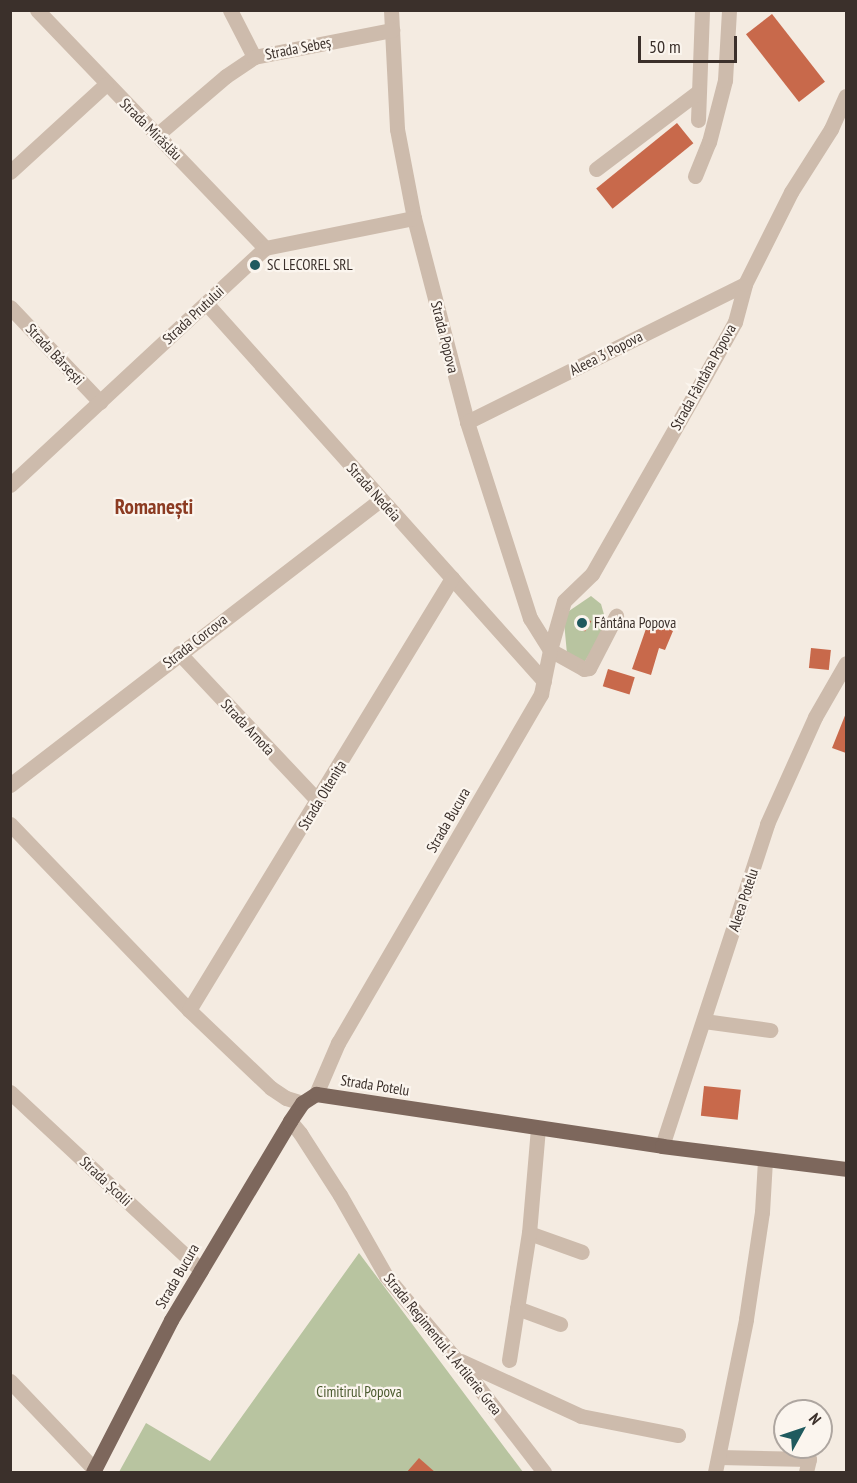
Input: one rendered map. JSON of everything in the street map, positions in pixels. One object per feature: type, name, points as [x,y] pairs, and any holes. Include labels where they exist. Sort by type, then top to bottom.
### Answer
[{"type":"main road","points":[[302,1103],[316,1094]]},
{"type":"main road","name":"Strada Potelu","points":[[316,1094],[662,1146],[846,1169]]},
{"type":"main road","name":"Strada Bucura","points":[[94,1471],[171,1320],[302,1103]]},
{"type":"street","name":"Strada Mirăslău","points":[[37,10],[265,248]]},
{"type":"street","points":[[230,10],[254,57]]},
{"type":"street","name":"Strada Popova","points":[[391,10],[397,129],[414,218],[467,422],[530,618],[550,650]]},
{"type":"street","points":[[698,120],[702,10]]},
{"type":"street","points":[[695,176],[709,142],[725,80],[729,10]]},
{"type":"street","name":"Strada Sebeș","points":[[158,134],[226,76],[254,57],[392,30]]},
{"type":"street","points":[[10,172],[106,84]]},
{"type":"street","points":[[596,169],[699,91]]},
{"type":"street","name":"Strada Fântâna Popova","points":[[550,650],[564,601],[592,574],[735,322],[745,284],[791,192],[831,129],[846,96]]},
{"type":"street","points":[[265,248],[414,218]]},
{"type":"street","name":"Strada Prutului","points":[[10,485],[265,248]]},
{"type":"street","name":"Aleea 3 Popova","points":[[467,422],[745,284]]},
{"type":"street","name":"Strada Nedeia","points":[[206,303],[544,681]]},
{"type":"street","name":"Strada Bârsești","points":[[10,307],[100,402]]},
{"type":"street","name":"Strada Corcova","points":[[10,785],[381,500]]},
{"type":"street","name":"Strada Oltenița","points":[[189,1010],[453,579]]},
{"type":"street","points":[[550,650],[584,669],[589,668],[616,616]]},
{"type":"street","name":"Strada Bucura","points":[[316,1094],[338,1043],[542,694],[550,650]]},
{"type":"street","name":"Strada Arnota","points":[[179,653],[318,801]]},
{"type":"street","name":"Aleea Potelu","points":[[662,1146],[767,824],[815,717],[846,663]]},
{"type":"street","points":[[10,824],[189,1010],[271,1088],[286,1098],[302,1103]]},
{"type":"street","points":[[704,1021],[770,1030]]},
{"type":"street","name":"Strada Școlii","points":[[10,1092],[201,1270]]},
{"type":"street","name":"Strada Regimentul 1 Artilerie Grea","points":[[290,1121],[300,1132],[386,1276],[455,1358],[544,1473]]},
{"type":"street","points":[[509,1360],[529,1233],[538,1128]]},
{"type":"street","points":[[716,1473],[746,1319],[762,1212],[765,1160]]},
{"type":"street","points":[[529,1233],[582,1252]]},
{"type":"street","points":[[517,1308],[560,1324]]},
{"type":"street","points":[[455,1358],[581,1416],[678,1435]]},
{"type":"street","points":[[10,1382],[94,1471]]},
{"type":"street","points":[[719,1456],[808,1459],[806,1473]]},
{"type":"green space","points":[[591,596],[601,604],[607,625],[584,663],[567,654],[564,622],[569,611]]},
{"type":"green space","name":"Cimitirul Popova","points":[[359,1253],[523,1472],[119,1472],[146,1423],[210,1461]]},
{"type":"building","points":[[772,14],[825,82],[799,102],[746,34]]},
{"type":"building","points":[[677,123],[693,143],[613,209],[596,188]]},
{"type":"building","name":"Fântâna Popova","points":[[581,615],[591,621],[585,631],[575,625]]},
{"type":"building","points":[[649,620],[673,631],[665,650],[659,648],[651,675],[632,669]]},
{"type":"building","points":[[811,648],[831,650],[829,670],[809,668]]},
{"type":"building","points":[[608,669],[635,677],[630,694],[603,686]]},
{"type":"building","points":[[846,713],[846,753],[832,748]]},
{"type":"building","points":[[704,1086],[741,1090],[738,1120],[701,1116]]},
{"type":"building","points":[[419,1458],[436,1473],[406,1473]]},
{"type":"place","name":"SC LECOREL SRL","points":[[255,265]]},
{"type":"place","name":"Fântâna Popova","points":[[582,623]]},
{"type":"district","name":"Romanești","points":[[154,507]]}]
